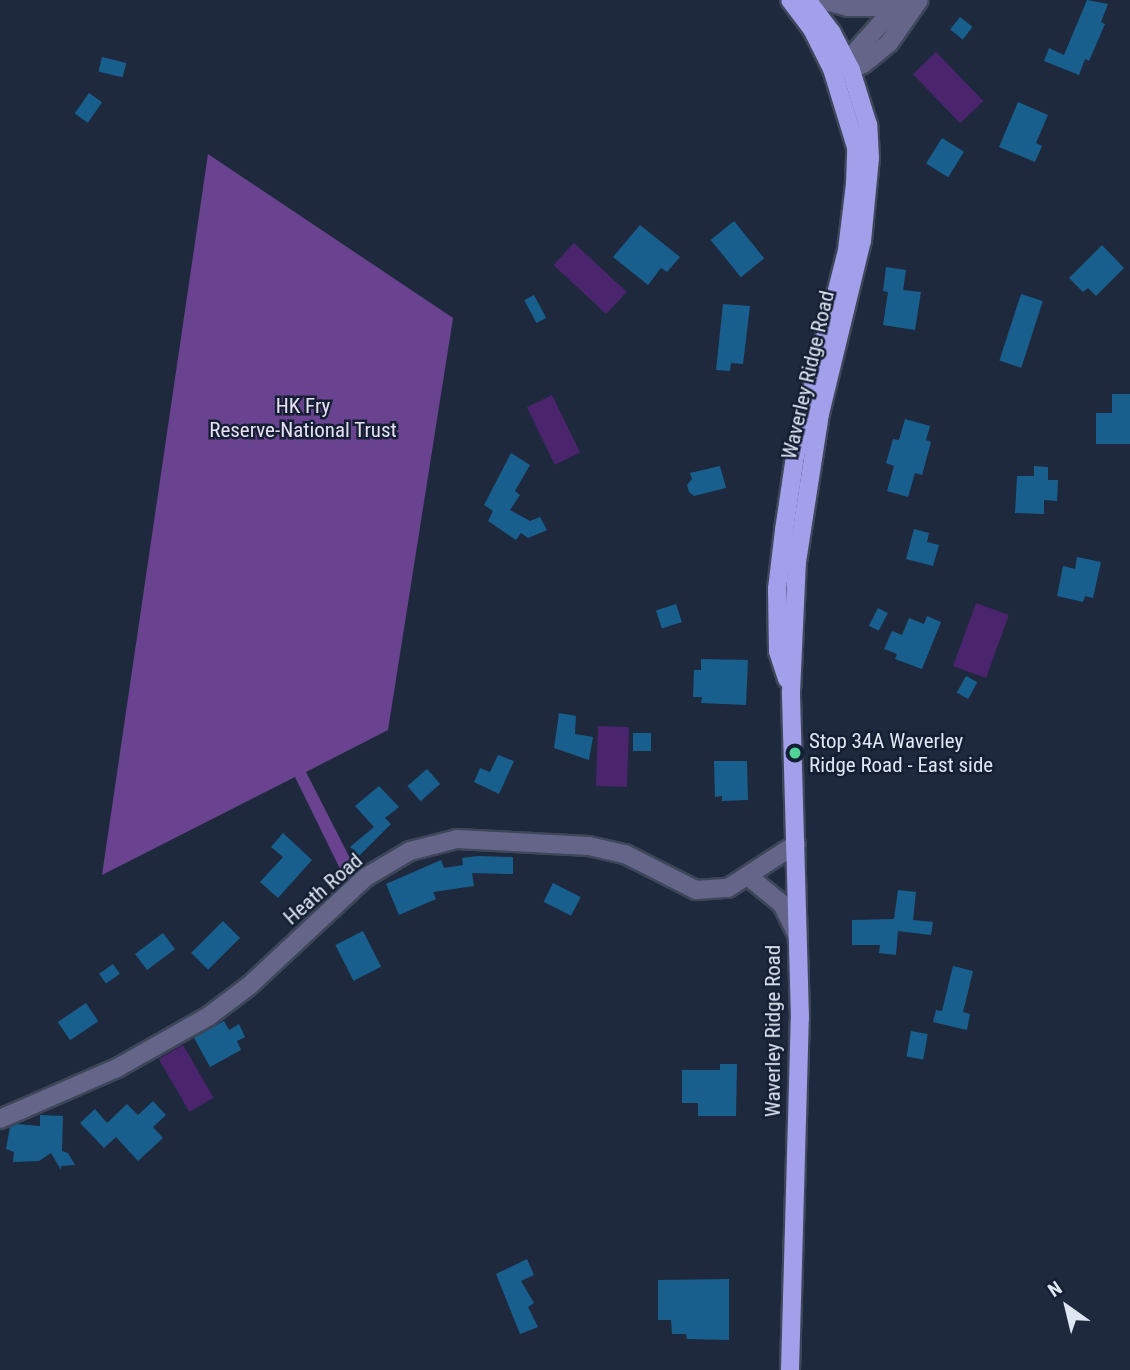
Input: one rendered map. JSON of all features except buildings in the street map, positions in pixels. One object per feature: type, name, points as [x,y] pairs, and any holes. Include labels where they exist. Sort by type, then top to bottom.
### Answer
[{"type":"main road","name":"Waverley Ridge Road","points":[[790,0],[842,69]]},
{"type":"main road","name":"Waverley Ridge Road","points":[[790,1370],[800,1018],[791,692],[797,562],[808,474],[854,278],[868,193],[868,125],[842,69],[832,33],[807,0]]},
{"type":"street","points":[[822,0],[848,7],[875,7],[907,0]]},
{"type":"street","points":[[842,69],[907,0]]},
{"type":"street","name":"Heath Road","points":[[0,1119],[117,1068],[209,1016],[250,985],[366,877],[410,851],[457,839],[589,846],[625,854],[696,890],[728,888],[749,877],[796,844]]},
{"type":"street","points":[[749,877],[782,904],[796,933]]},
{"type":"shaded area","points":[[936,52],[983,101],[960,123],[913,74]]},
{"type":"shaded area","points":[[574,243],[627,292],[606,314],[554,265]]},
{"type":"shaded area","points":[[552,395],[580,453],[555,465],[527,407]]},
{"type":"shaded area","points":[[976,603],[1009,615],[986,678],[953,666]]},
{"type":"shaded area","points":[[598,726],[629,727],[627,787],[596,786]]},
{"type":"shaded area","points":[[183,1045],[214,1098],[189,1112],[159,1059]]},
{"type":"green space","name":"HK Fry Reserve-National Trust","points":[[208,154],[453,318],[388,730],[306,772],[358,874],[346,881],[295,777],[102,875]]},
{"type":"place","name":"Stop 34A Waverley Ridge Road - East side","points":[[795,753]]}]
